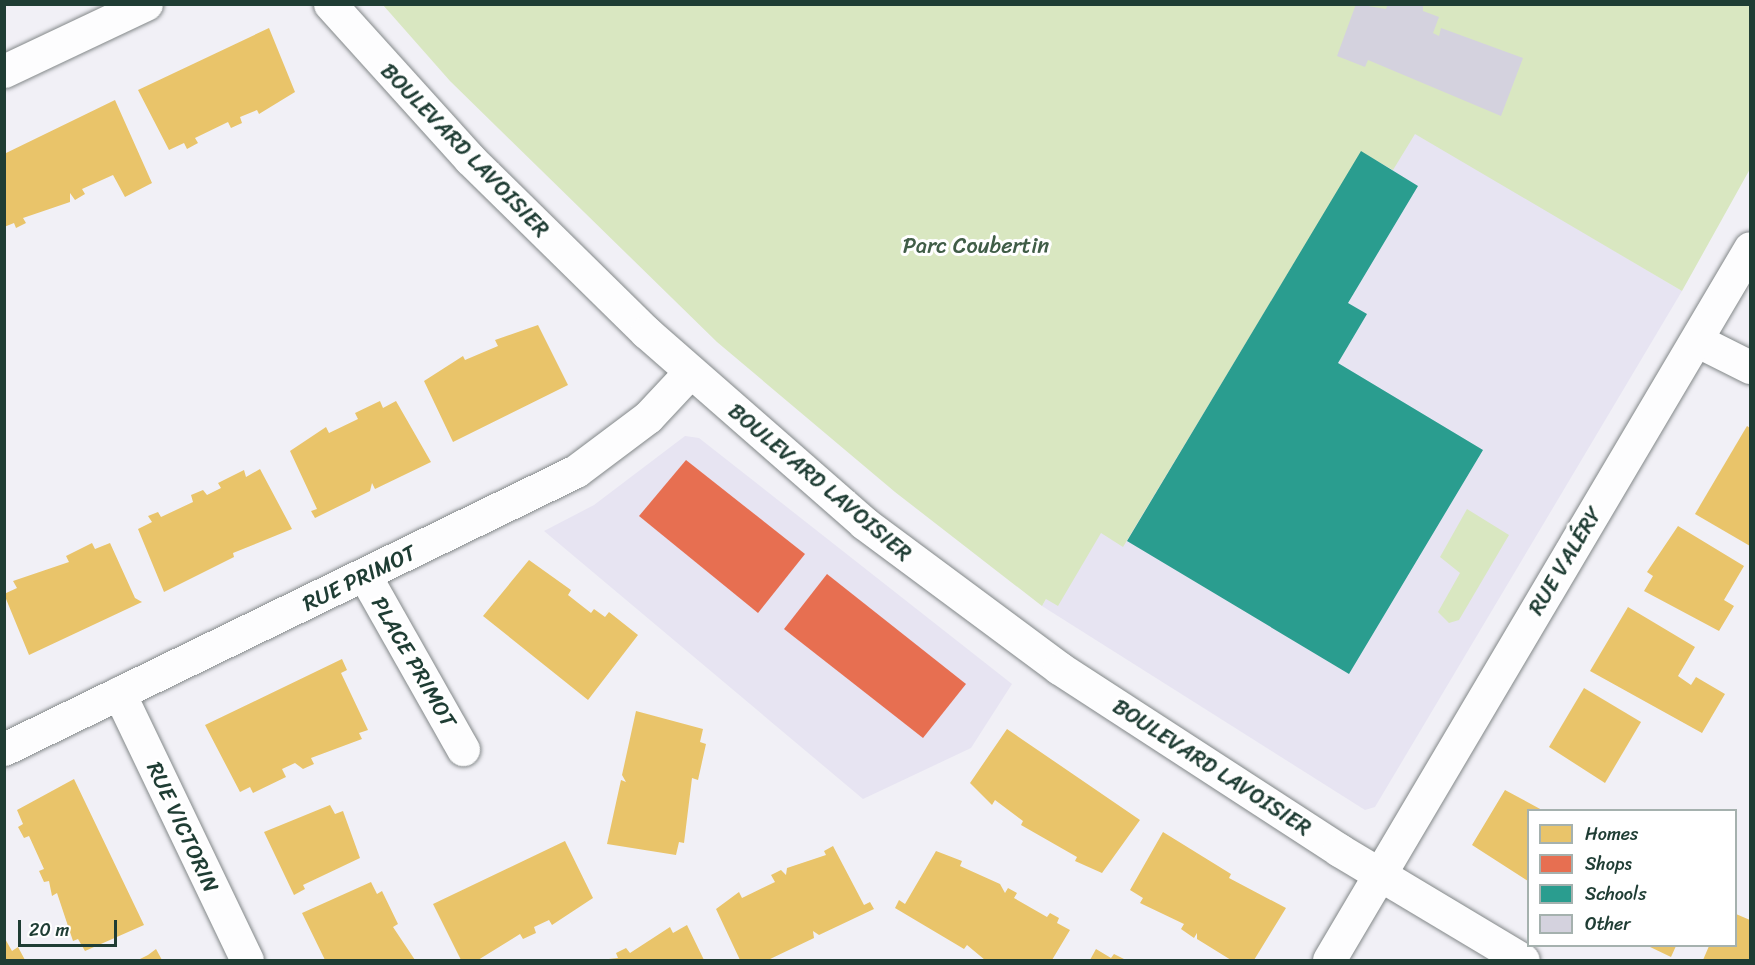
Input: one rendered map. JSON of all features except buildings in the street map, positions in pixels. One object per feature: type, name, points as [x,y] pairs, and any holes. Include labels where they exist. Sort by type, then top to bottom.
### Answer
[{"type":"street","points":[[4,71],[146,4]]},
{"type":"street","name":"BOULEVARD LAVOISIER","points":[[330,4],[470,159],[690,372],[864,523],[1042,657],[1379,874],[1523,960]]},
{"type":"street","name":"RUE VALÉRY","points":[[1329,960],[1698,341],[1743,282],[1750,248]]},
{"type":"street","points":[[1698,341],[1750,367]]},
{"type":"street","name":"RUE PRIMOT","points":[[4,749],[366,576],[576,471],[648,417],[690,372]]},
{"type":"street","name":"PLACE PRIMOT","points":[[366,576],[463,749]]},
{"type":"street","name":"RUE VICTORIN","points":[[119,693],[247,960]]},
{"type":"shaded area","points":[[1349,93],[1682,291],[1375,807],[1365,810],[1042,606]]},
{"type":"shaded area","points":[[685,436],[699,438],[1012,684],[971,748],[863,799],[544,531],[594,505]]},
{"type":"green space","name":"Parc Coubertin","points":[[383,5],[1750,5],[1750,169],[1682,291],[1415,134],[1393,170],[1361,152],[1123,547],[1101,533],[1058,606],[1046,599],[1042,606],[895,492],[717,342],[450,81]]},
{"type":"green space","points":[[1467,509],[1509,535],[1459,620],[1449,623],[1438,612],[1460,573],[1440,557]]}]
